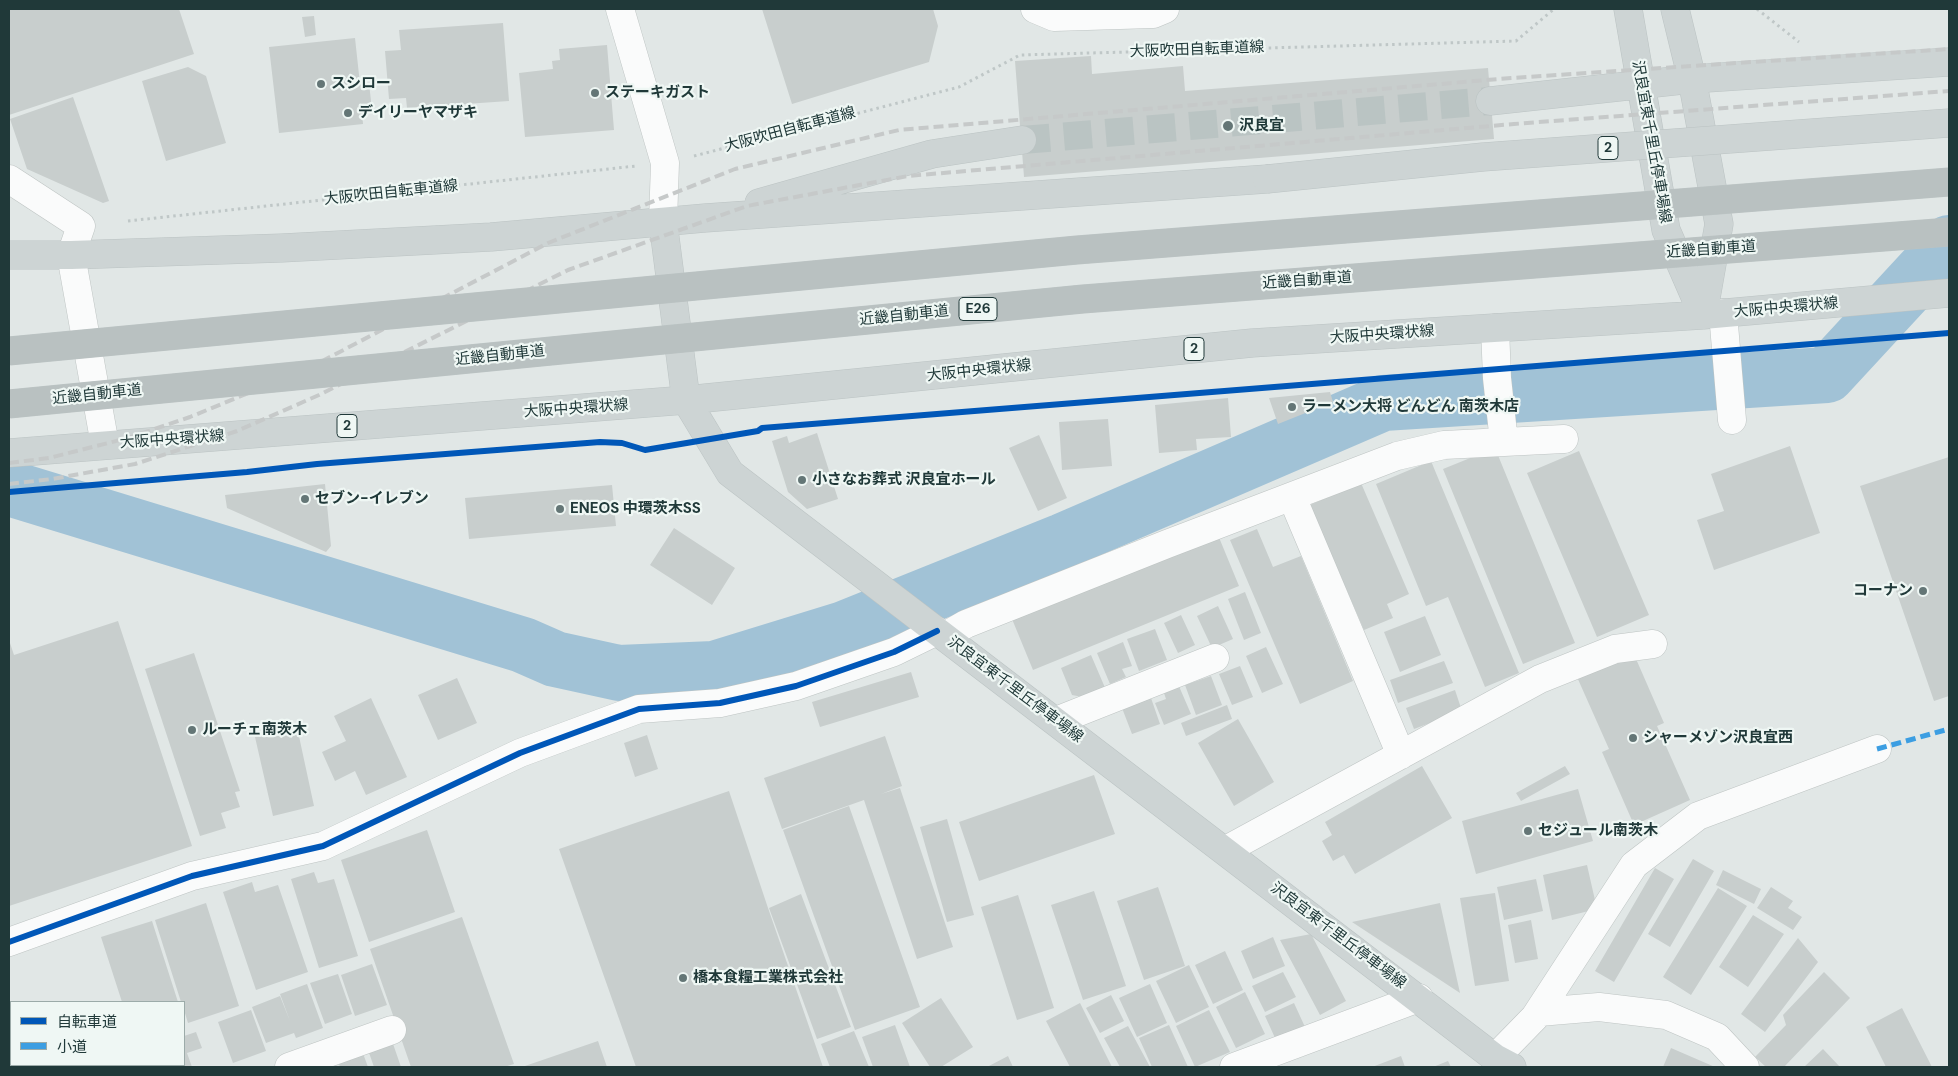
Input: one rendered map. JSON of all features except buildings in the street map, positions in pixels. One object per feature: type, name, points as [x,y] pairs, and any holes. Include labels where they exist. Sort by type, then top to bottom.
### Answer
[{"type":"highway","points":[[9,351],[1087,249],[1949,182]]},
{"type":"highway","name":"近畿自動車道","points":[[9,404],[1083,298],[1949,232]]},
{"type":"main road","name":"沢良宜東千里丘停車場線","points":[[1628,9],[1666,230],[1713,314]]},
{"type":"main road","points":[[1675,9],[1692,79],[1719,224],[1713,314]]},
{"type":"main road","points":[[1490,101],[1692,79],[1949,62]]},
{"type":"main road","name":"2","points":[[9,255],[70,255],[282,248],[471,238],[705,218],[1267,179],[1483,157],[1949,123]]},
{"type":"main road","name":"2","points":[[705,218],[932,154],[1022,140]]},
{"type":"main road","name":"沢良宜東千里丘停車場線","points":[[663,222],[686,400],[730,474],[1226,850],[1502,1064]]},
{"type":"main road","name":"大阪中央環状線","points":[[9,453],[686,400],[1252,343],[1713,314],[1949,293]]},
{"type":"street","points":[[620,9],[665,163],[663,222]]},
{"type":"street","points":[[1035,9],[1054,18],[1153,14],[1165,9]]},
{"type":"street","points":[[9,179],[81,226],[70,255],[105,445]]},
{"type":"street","points":[[1713,314],[1726,354],[1731,414]]},
{"type":"street","points":[[1495,328],[1496,373],[1503,435]]},
{"type":"street","points":[[9,942],[192,876],[323,846],[520,753],[639,709],[720,703],[796,686],[894,652],[936,629],[966,624],[1167,544],[1398,456],[1444,445],[1503,435],[1564,439]]},
{"type":"street","points":[[1292,496],[1400,755]]},
{"type":"street","points":[[1226,850],[1540,679],[1615,649],[1652,644]]},
{"type":"street","points":[[1056,722],[1215,658]]},
{"type":"street","points":[[1502,1064],[1608,909],[1634,865],[1698,816],[1877,749]]},
{"type":"street","points":[[1241,1066],[1419,998]]},
{"type":"street","points":[[1539,1012],[1598,1007],[1666,1015],[1717,1037],[1745,1067]]},
{"type":"street","points":[[289,1067],[392,1030]]},
{"type":"path","points":[[758,431],[762,428],[1726,354],[1949,332]]},
{"type":"waterway","points":[[9,488],[523,645],[555,659],[619,673],[714,669],[844,629],[1063,541],[1383,403],[1827,375],[1949,243]]},
{"type":"tunnel","points":[[1022,140],[1490,101]]},
{"type":"railway","points":[[9,463],[49,458],[128,438],[190,417],[309,368],[548,243],[735,169],[899,130],[1511,78],[1949,49]]},
{"type":"railway","points":[[9,484],[52,479],[135,464],[237,431],[319,395],[568,270],[747,206],[908,176],[1514,124],[1949,91]]},
{"type":"marked path","points":[[1877,749],[1949,729]]},
{"type":"cycle path","points":[[9,492],[247,472],[317,464],[600,442],[622,443],[645,450],[758,431],[762,428],[1949,333]]},
{"type":"cycle path","points":[[9,942],[192,876],[323,846],[520,753],[639,709],[720,703],[796,686],[894,652],[937,631]]},
{"type":"place","name":"スシロー","points":[[321,84]]},
{"type":"place","name":"ステーキガスト","points":[[595,93]]},
{"type":"place","name":"デイリーヤマザキ","points":[[348,113]]},
{"type":"place","name":"沢良宜","points":[[1228,126]]},
{"type":"place","name":"ラーメン大将 どんどん 南茨木店","points":[[1292,407]]},
{"type":"place","name":"小さなお葬式 沢良宜ホール","points":[[802,480]]},
{"type":"place","name":"セブン-イレブン","points":[[305,499]]},
{"type":"place","name":"ENEOS 中環茨木SS","points":[[560,509]]},
{"type":"place","name":"コーナン","points":[[1923,591]]},
{"type":"place","name":"ルーチェ南茨木","points":[[192,730]]},
{"type":"place","name":"シャーメゾン沢良宜西","points":[[1633,738]]},
{"type":"place","name":"セジュール南茨木","points":[[1528,831]]},
{"type":"place","name":"橋本食糧工業株式会社","points":[[683,978]]}]
